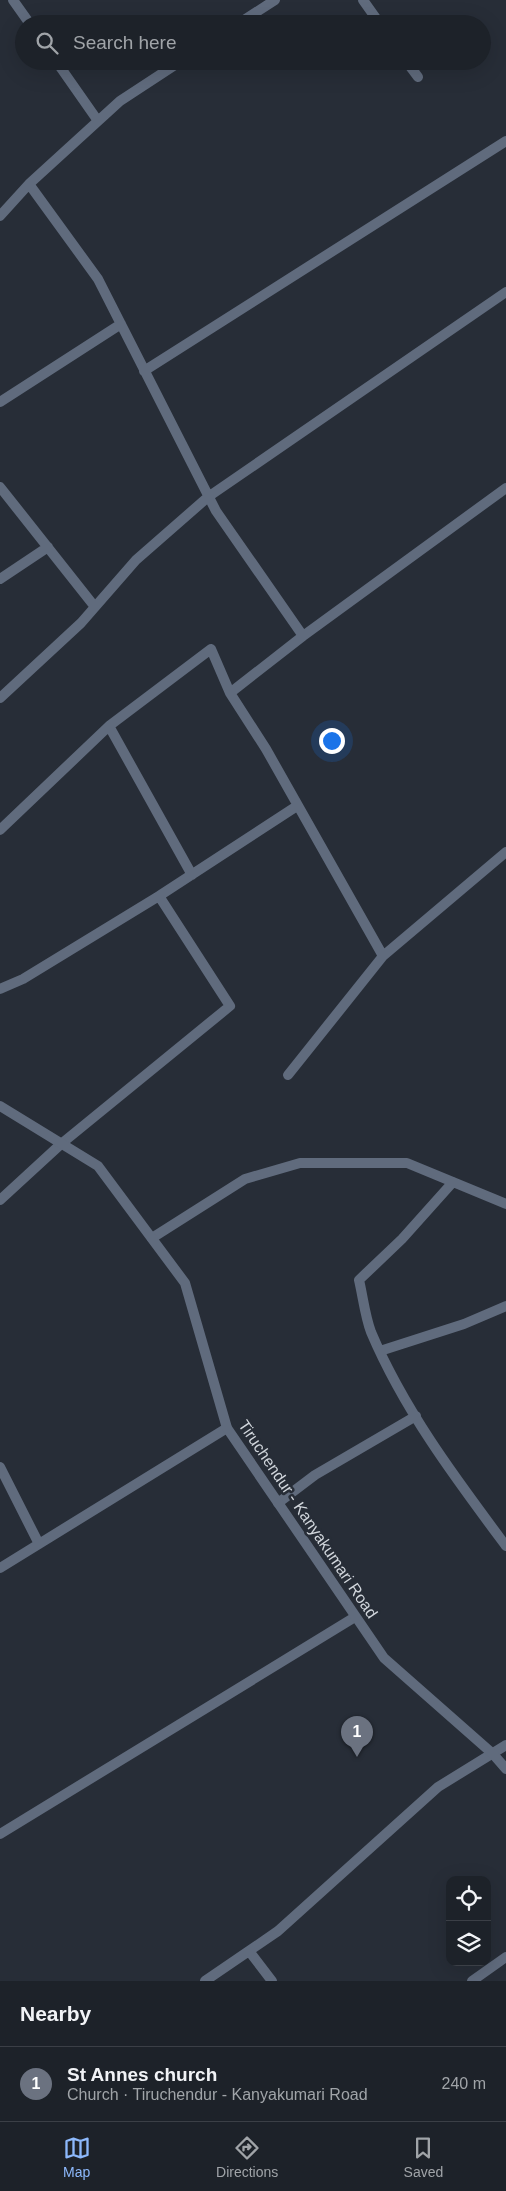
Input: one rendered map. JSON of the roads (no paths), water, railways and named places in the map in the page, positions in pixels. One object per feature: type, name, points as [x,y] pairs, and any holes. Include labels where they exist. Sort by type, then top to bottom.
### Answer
[{"type":"street","points":[[13,0],[24,15]]},
{"type":"street","points":[[252,15],[275,0]]},
{"type":"street","points":[[364,0],[374,15]]},
{"type":"street","points":[[62,70],[98,121]]},
{"type":"street","points":[[0,216],[29,184],[120,101],[167,70]]},
{"type":"street","points":[[413,70],[418,77]]},
{"type":"street","points":[[144,371],[506,141]]},
{"type":"street","points":[[29,184],[98,279],[208,497],[303,636]]},
{"type":"street","points":[[0,698],[81,623],[136,560],[208,497],[506,292]]},
{"type":"street","points":[[0,402],[121,324]]},
{"type":"street","points":[[0,486],[95,607]]},
{"type":"street","points":[[230,693],[303,636],[506,488]]},
{"type":"street","points":[[0,579],[48,547]]},
{"type":"street","points":[[0,830],[109,726],[211,649],[230,693],[266,749],[383,956]]},
{"type":"street","points":[[109,726],[192,875]]},
{"type":"street","points":[[0,989],[23,979],[159,896],[297,806]]},
{"type":"street","points":[[288,1075],[383,956],[506,852]]},
{"type":"street","points":[[0,1200],[61,1144],[230,1006],[159,896]]},
{"type":"street","name":"Tiruchendur - Kanyakumari Road","points":[[0,1106],[98,1166],[185,1284],[227,1428],[384,1658],[493,1754],[506,1769]]},
{"type":"street","points":[[152,1238],[245,1179],[300,1163],[407,1163],[506,1204]]},
{"type":"street","points":[[453,1182],[402,1239],[359,1280],[370,1330],[403,1396],[470,1499],[506,1546]]},
{"type":"street","points":[[380,1351],[464,1324],[506,1306]]},
{"type":"street","points":[[278,1503],[315,1475],[416,1416]]},
{"type":"street","points":[[0,1568],[227,1428]]},
{"type":"street","points":[[0,1467],[39,1544]]},
{"type":"street","points":[[0,1832],[356,1617]]},
{"type":"street","points":[[205,1981],[278,1932],[438,1788],[506,1745]]},
{"type":"street","points":[[249,1951],[272,1981]]},
{"type":"street","points":[[472,1981],[506,1957]]},
{"type":"place","name":"St Annes church","points":[[357,1757]]}]
